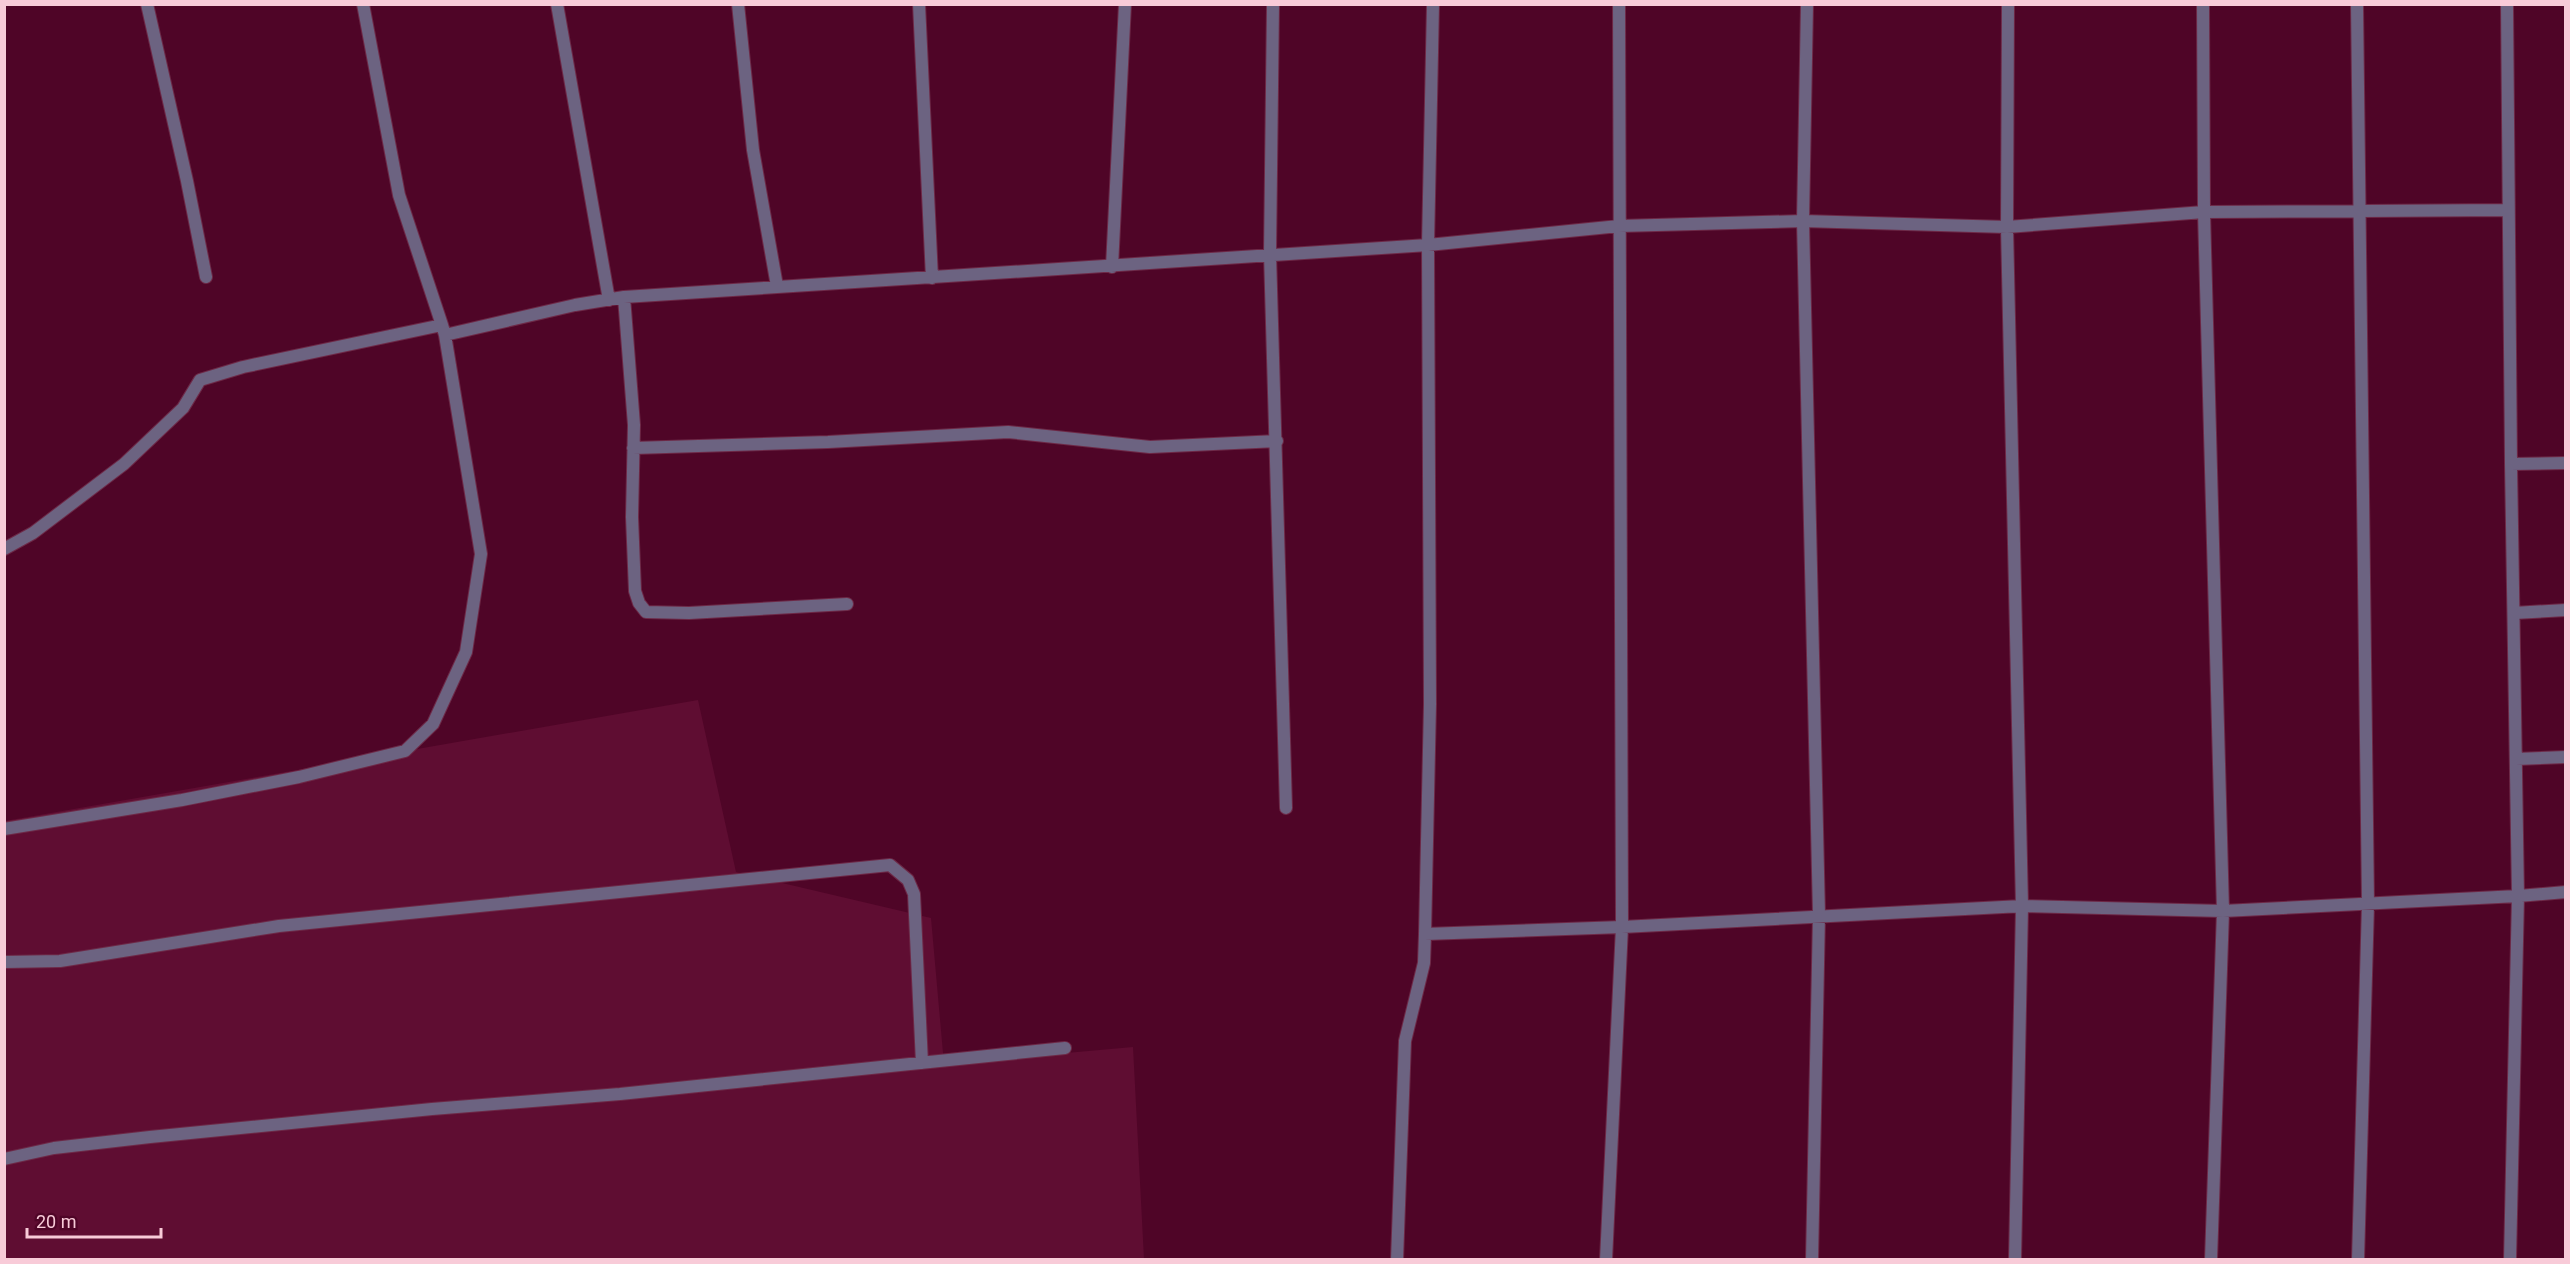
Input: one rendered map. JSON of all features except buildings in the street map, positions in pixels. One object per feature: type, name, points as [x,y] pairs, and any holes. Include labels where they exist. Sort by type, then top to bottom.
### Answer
[{"type":"street","points":[[147,4],[206,277]]},
{"type":"street","points":[[4,828],[182,800],[298,777],[405,751],[433,724],[466,652],[482,554],[443,330],[399,195],[363,4]]},
{"type":"street","points":[[557,4],[609,300]]},
{"type":"street","points":[[738,4],[753,150],[777,286]]},
{"type":"street","points":[[919,4],[932,278]]},
{"type":"street","points":[[1112,267],[1125,4]]},
{"type":"street","points":[[1273,4],[1270,254],[1286,808]]},
{"type":"street","points":[[1397,1260],[1405,1041],[1424,963],[1425,934],[1430,705],[1428,245],[1433,4]]},
{"type":"street","points":[[1606,1260],[1622,927],[1619,4]]},
{"type":"street","points":[[1807,4],[1803,221],[1819,915],[1812,1260]]},
{"type":"street","points":[[2008,4],[2007,227],[2022,906],[2015,1260]]},
{"type":"street","points":[[2203,4],[2204,212],[2223,911],[2211,1260]]},
{"type":"street","points":[[2356,4],[2368,904],[2358,1260]]},
{"type":"street","points":[[2507,4],[2507,210],[2518,896],[2510,1260]]},
{"type":"street","points":[[4,549],[33,533],[124,464],[183,408],[200,380],[243,366],[624,297],[1428,245],[1619,226],[1803,221],[2007,227],[2204,212],[2507,210]]},
{"type":"street","points":[[624,297],[634,425],[632,517],[635,591],[639,603],[646,612],[690,613],[847,604]]},
{"type":"street","points":[[633,448],[828,442],[1008,432],[1150,447],[1277,441]]},
{"type":"street","points":[[2511,464],[2565,463]]},
{"type":"street","points":[[2514,613],[2565,610]]},
{"type":"street","points":[[2516,759],[2565,757]]},
{"type":"street","points":[[4,962],[60,961],[279,926],[890,865],[908,880],[914,894],[922,1063]]},
{"type":"street","points":[[1425,934],[1622,927],[2022,906],[2223,911],[2565,892]]},
{"type":"street","points":[[4,1159],[54,1148],[161,1136],[432,1109],[620,1094],[1065,1048]]},
{"type":"shaded area","points":[[698,700],[736,872],[931,918],[944,1064],[1133,1047],[1144,1259],[5,1260],[5,821]]}]
